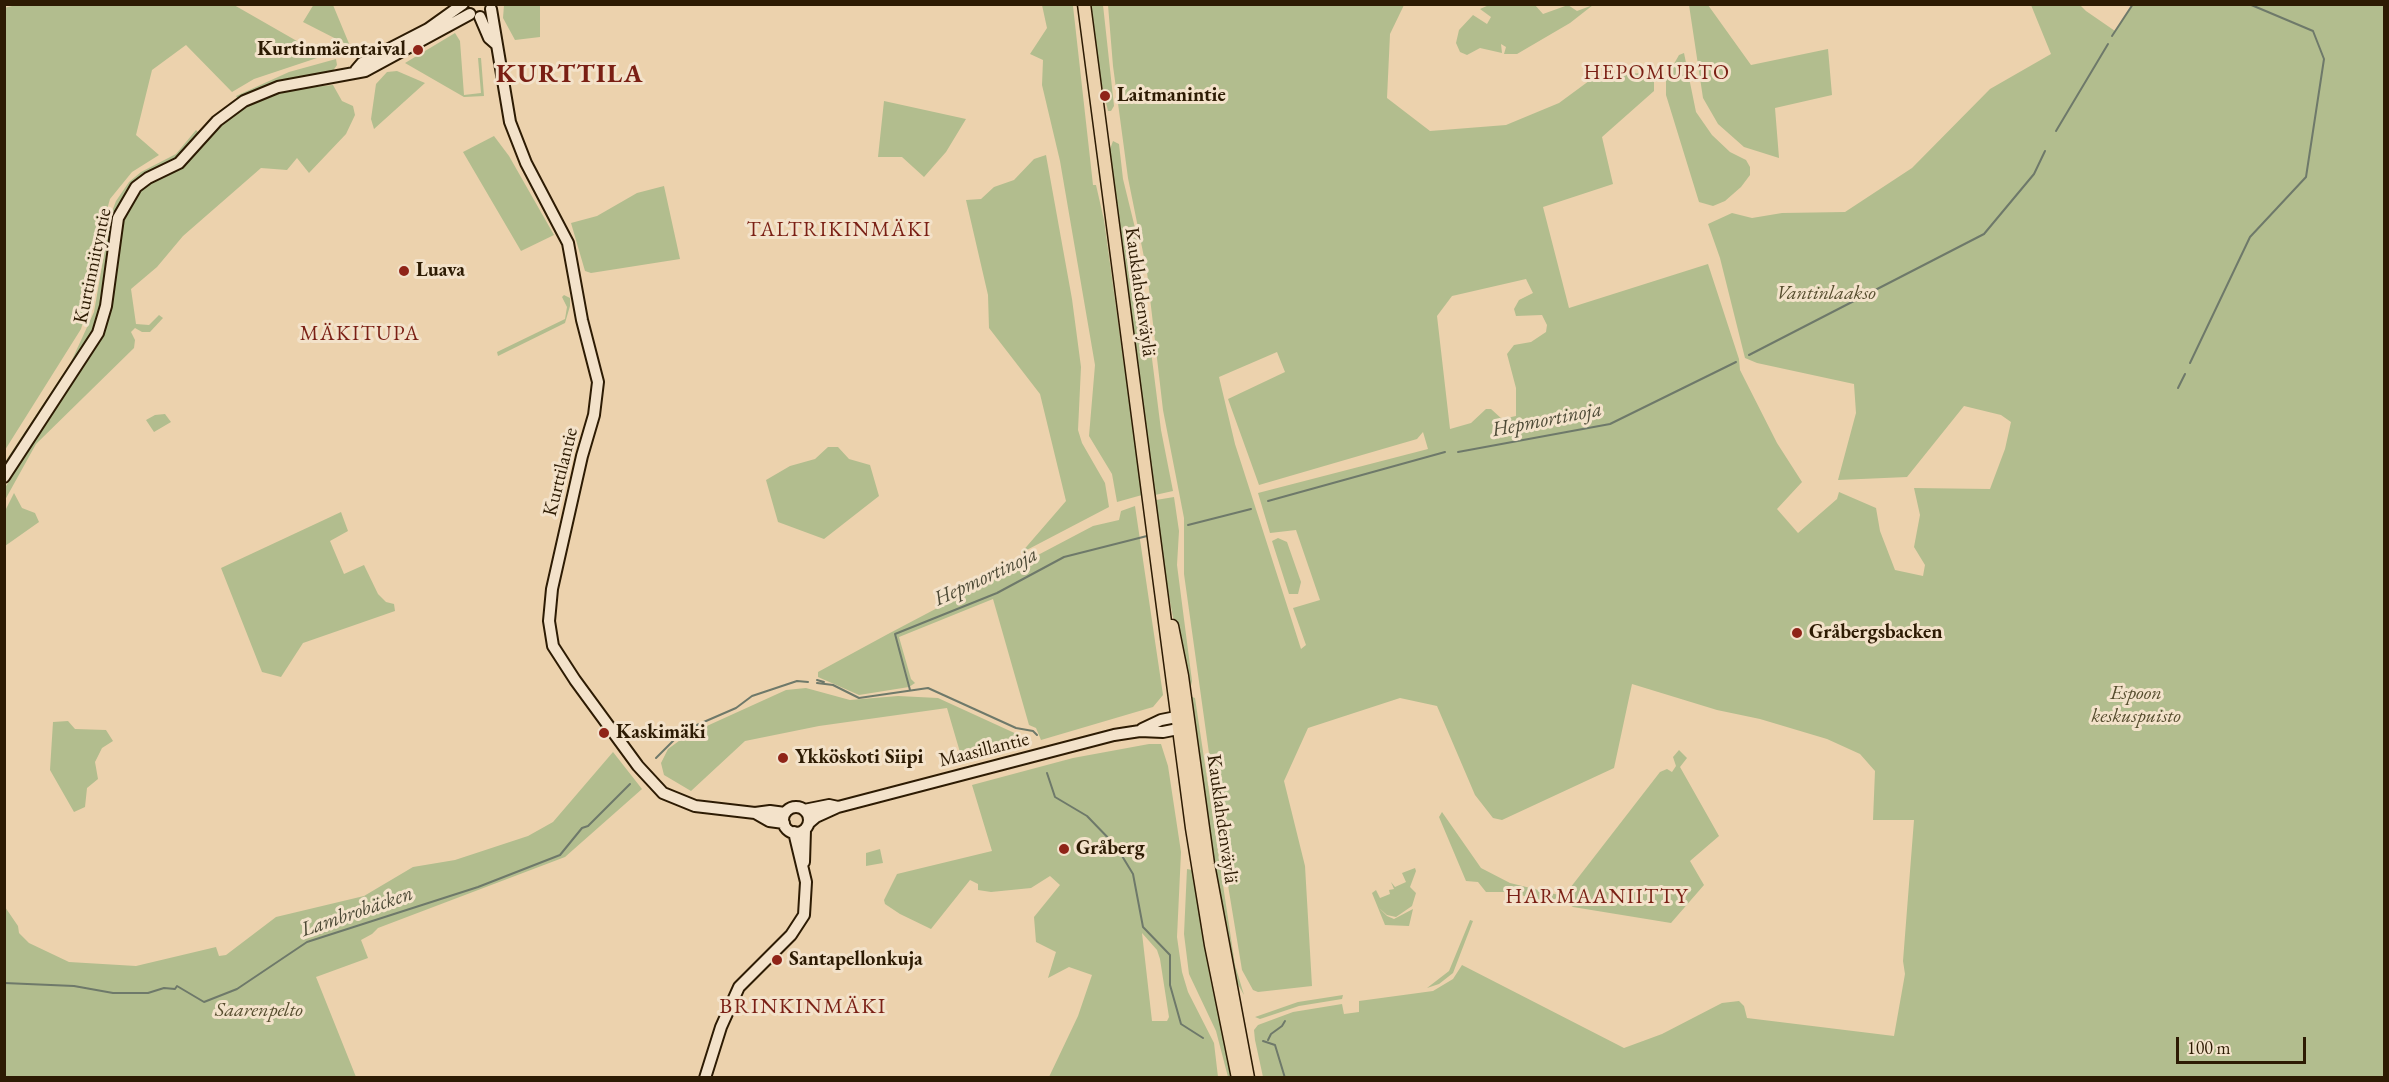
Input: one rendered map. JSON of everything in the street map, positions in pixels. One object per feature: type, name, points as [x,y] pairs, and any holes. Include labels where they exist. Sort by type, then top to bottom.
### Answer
[{"type":"main road","name":"Kauklahdenväylä","points":[[1083,4],[1211,945],[1238,1077]]},
{"type":"main road","name":"Kauklahdenväylä","points":[[1180,723],[1248,1077]]},
{"type":"street","name":"Kurtinniityntie","points":[[4,477],[98,333],[106,306],[118,218],[136,187],[158,172],[179,163],[217,120],[244,101],[278,87],[339,77],[356,70],[362,63],[469,10],[491,7]]},
{"type":"street","name":"Kurttilantie","points":[[491,7],[507,110],[515,139],[568,243],[582,320],[598,382],[596,408],[582,456],[552,588],[549,621],[553,646],[582,690],[658,789],[673,798],[695,806],[755,813],[770,811],[785,818],[794,807],[804,810]]},
{"type":"street","name":"Kurttilantie","points":[[469,10],[496,45]]},
{"type":"street","name":"Maasillantie","points":[[802,828],[838,807],[1140,731],[1161,720],[1180,723]]},
{"type":"street","name":"Maasillantie","points":[[804,810],[829,805],[838,807]]},
{"type":"street","points":[[705,1077],[721,1027],[739,987],[791,935],[804,915],[807,894],[803,864],[804,810]]},
{"type":"street","points":[[785,818],[802,828]]},
{"type":"green space","points":[[20,4],[234,5],[323,56],[254,79],[232,92],[186,45],[152,70],[136,135],[159,155],[132,172],[110,199],[102,227],[96,280],[81,329],[5,450],[4,8]]},
{"type":"green space","points":[[314,4],[333,5],[350,46],[303,22]]},
{"type":"green space","points":[[504,5],[540,5],[540,37],[515,40],[503,18]]},
{"type":"green space","points":[[1042,5],[1073,6],[1093,185],[1096,185],[1104,220],[1142,495],[1117,502],[1112,474],[1089,436],[1095,365],[1060,161],[1042,85],[1043,60],[1030,54],[1047,28]]},
{"type":"green space","points":[[1090,5],[1103,5],[1114,106],[1111,111],[1108,111],[1097,65]]},
{"type":"green space","name":"Espoon keskuspuisto","points":[[1108,5],[1404,5],[1390,34],[1387,98],[1430,131],[1506,125],[1559,103],[1593,78],[1649,72],[1654,79],[1654,91],[1602,137],[1613,184],[1543,207],[1569,308],[1708,264],[1739,359],[1740,370],[1777,443],[1802,482],[1777,509],[1798,533],[1837,499],[1839,492],[1876,508],[1880,531],[1895,570],[1923,576],[1925,565],[1914,547],[1920,515],[1914,488],[1990,489],[2005,449],[2011,422],[2001,415],[1964,406],[1907,477],[1838,480],[1856,413],[1854,384],[1757,363],[1745,358],[1720,258],[1708,224],[1732,213],[1752,218],[1782,213],[1845,212],[1912,168],[1990,89],[2051,54],[2031,5],[2080,5],[2115,31],[2133,5],[2384,5],[2384,1077],[1263,1077],[1254,1030],[1258,1025],[1293,1012],[1342,1004],[1344,1014],[1359,1012],[1359,1001],[1433,991],[1453,979],[1462,965],[1624,1048],[1662,1034],[1722,1003],[1739,1001],[1744,1006],[1747,1018],[1894,1036],[1905,974],[1903,961],[1914,820],[1873,820],[1875,771],[1860,754],[1827,739],[1760,719],[1717,710],[1632,684],[1614,768],[1502,820],[1493,818],[1475,795],[1437,706],[1400,698],[1308,728],[1284,781],[1305,866],[1312,986],[1258,992],[1253,990],[1242,970],[1224,861],[1184,574],[1184,518],[1163,410],[1147,272],[1128,178],[1113,66]],"holes":[[[1526,279],[1533,293],[1519,300],[1514,309],[1516,316],[1542,315],[1547,325],[1546,332],[1531,342],[1514,345],[1507,354],[1516,388],[1516,416],[1502,419],[1491,409],[1486,409],[1471,423],[1450,429],[1437,316],[1452,296]],[[1277,352],[1285,372],[1228,399],[1259,485],[1417,439],[1423,432],[1428,449],[1258,493],[1270,533],[1296,530],[1320,600],[1293,608],[1306,645],[1301,649],[1235,444],[1219,377]]]},
{"type":"green space","points":[[1489,5],[1535,5],[1543,14],[1568,5],[1577,11],[1593,5],[1570,23],[1517,54],[1504,54],[1506,47],[1501,44],[1502,53],[1480,48],[1467,55],[1460,52],[1456,43],[1459,30],[1473,15],[1487,24],[1491,17],[1480,9]]},
{"type":"green space","points":[[1689,5],[1708,5],[1751,65],[1828,49],[1832,95],[1775,108],[1779,158],[1744,147],[1718,124],[1703,98]]},
{"type":"green space","points":[[455,33],[460,41],[464,95],[481,93],[478,58],[481,58],[484,96],[464,97],[405,63]]},
{"type":"green space","points":[[1684,53],[1696,112],[1712,135],[1730,152],[1746,160],[1750,167],[1750,175],[1741,187],[1725,201],[1713,206],[1699,202],[1666,95],[1666,78],[1679,55]]},
{"type":"green space","points":[[336,59],[337,65],[332,72],[278,82],[238,99],[236,96],[289,72]]},
{"type":"green space","points":[[397,71],[425,83],[374,129],[371,119],[376,84],[387,72]]},
{"type":"green space","points":[[333,85],[342,101],[353,106],[355,115],[346,134],[309,173],[297,158],[287,170],[261,168],[183,236],[157,267],[131,289],[136,324],[149,325],[159,315],[163,318],[150,332],[142,332],[135,328],[131,332],[135,340],[134,348],[36,444],[5,500],[5,488],[18,464],[104,331],[113,300],[123,218],[135,196],[144,185],[178,169],[193,156],[220,123],[249,103],[282,90]]},
{"type":"green space","points":[[884,101],[966,119],[946,152],[924,177],[902,157],[878,157]]},
{"type":"green space","points":[[196,130],[199,133],[176,159],[143,175],[132,185],[120,203],[115,214],[99,322],[5,469],[5,462],[71,362],[94,312],[111,214],[116,201],[129,182],[141,172],[176,154]]},
{"type":"green space","points":[[494,136],[509,156],[554,235],[521,251],[463,152]]},
{"type":"green space","points":[[1113,141],[1119,144],[1123,179],[1136,232],[1161,430],[1173,491],[1155,495],[1109,152]]},
{"type":"green space","points":[[1046,155],[1072,299],[1081,367],[1078,430],[1082,443],[1105,483],[1109,507],[1021,553],[1066,501],[1040,394],[989,328],[988,295],[966,200],[981,199],[994,187],[1014,180],[1034,159]]},
{"type":"green space","points":[[664,186],[680,259],[591,273],[585,271],[571,223],[597,216],[637,193]]},
{"type":"green space","points":[[564,295],[570,298],[565,323],[498,356],[497,352],[565,319],[567,307],[562,297]]},
{"type":"green space","points":[[165,414],[171,422],[154,432],[146,420],[155,415]]},
{"type":"green space","points":[[828,447],[838,447],[849,459],[870,465],[879,496],[824,539],[778,522],[766,480],[790,466],[815,459]]},
{"type":"green space","points":[[14,493],[22,508],[35,513],[39,522],[5,546],[5,511]]},
{"type":"green space","points":[[1174,497],[1179,531],[1177,565],[1192,681],[1190,690],[1187,690],[1167,586],[1156,500]]},
{"type":"green space","points":[[1135,506],[1163,695],[1153,707],[1041,740],[1036,728],[1029,725],[993,599],[899,637],[911,679],[915,683],[909,687],[859,695],[818,677],[818,672],[1093,526],[1119,520],[1121,511]]},
{"type":"green space","points":[[341,512],[348,531],[330,541],[344,574],[364,565],[378,594],[386,602],[394,604],[395,611],[303,643],[281,677],[262,672],[221,568]]},
{"type":"green space","points":[[1278,538],[1287,542],[1301,582],[1298,594],[1289,594],[1272,541]]},
{"type":"green space","points":[[806,688],[850,700],[898,696],[938,698],[1032,741],[962,759],[947,708],[819,726],[745,741],[691,791],[664,775],[661,763],[668,749],[687,735],[786,690]]},
{"type":"green space","points":[[1189,696],[1195,698],[1235,965],[1244,995],[1231,972]]},
{"type":"green space","points":[[68,721],[75,729],[106,730],[113,741],[102,748],[95,762],[98,779],[87,788],[85,807],[74,812],[50,770],[53,722]]},
{"type":"green space","points":[[1149,744],[1161,744],[1168,766],[1181,852],[1177,937],[1182,972],[1188,992],[1214,1043],[1218,1077],[1049,1077],[1078,1016],[1092,975],[1069,967],[1048,978],[1056,952],[1036,942],[1034,917],[1060,885],[1050,876],[1031,888],[991,892],[978,890],[978,884],[970,880],[931,929],[885,904],[884,900],[897,874],[992,851],[972,785],[1073,758]],"holes":[[[1142,933],[1157,950],[1169,1017],[1167,1021],[1152,1021]]]},
{"type":"green space","points":[[1679,750],[1687,758],[1680,767],[1719,836],[1690,861],[1704,885],[1671,923],[1573,907],[1567,903],[1567,892],[1660,772],[1667,769],[1672,772],[1676,766],[1673,757]]},
{"type":"green space","name":"Saarenpelto","points":[[613,752],[642,789],[565,857],[378,928],[361,940],[368,958],[316,977],[356,1077],[5,1077],[5,907],[18,926],[19,933],[29,943],[69,962],[136,966],[216,947],[219,956],[226,955],[276,917],[364,896],[413,867],[455,860],[528,836],[553,822]]},
{"type":"green space","points":[[1442,812],[1481,868],[1510,883],[1559,895],[1557,898],[1549,902],[1508,892],[1486,892],[1478,882],[1466,881],[1439,817]]},
{"type":"green space","points":[[880,849],[883,863],[866,866],[866,853]]},
{"type":"green space","points":[[1415,868],[1410,887],[1416,893],[1412,906],[1396,917],[1387,915],[1379,908],[1387,916],[1394,919],[1413,909],[1409,926],[1385,925],[1372,893],[1376,890],[1380,898],[1390,894],[1389,890],[1394,889],[1391,882],[1395,887],[1406,882],[1402,873]]},
{"type":"green space","points":[[1187,869],[1192,870],[1210,978],[1233,1077],[1228,1077],[1216,1031],[1189,974],[1184,934]]},
{"type":"green space","points":[[1470,920],[1473,921],[1453,973],[1439,984],[1427,988],[1449,971]]},
{"type":"green space","points":[[1343,995],[1342,999],[1299,1006],[1260,1019],[1255,1017],[1298,1002]]},
{"type":"waterway","name":"Hepmortinoja","points":[[2112,36],[2133,4]]},
{"type":"waterway","points":[[2190,363],[2250,237],[2306,177],[2324,59],[2313,31],[2249,4]]},
{"type":"waterway","name":"Hepmortinoja","points":[[2056,131],[2108,44]]},
{"type":"waterway","name":"Hepmortinoja","points":[[1749,355],[1984,234],[2034,174],[2045,151]]},
{"type":"waterway","name":"Hepmortinoja","points":[[1458,452],[1610,424],[1736,362]]},
{"type":"waterway","points":[[2178,388],[2185,374]]},
{"type":"waterway","name":"Hepmortinoja","points":[[1268,501],[1445,452]]},
{"type":"waterway","name":"Hepmortinoja","points":[[1188,525],[1251,509]]},
{"type":"waterway","name":"Hepmortinoja","points":[[910,690],[895,634],[997,593],[1064,557],[1147,536]]},
{"type":"waterway","name":"Lambrobäcken","points":[[817,680],[824,682]]},
{"type":"waterway","name":"Lambrobäcken","points":[[656,758],[683,731],[736,708],[752,696],[797,681],[808,682]]},
{"type":"waterway","name":"Lambrobäcken","points":[[817,683],[833,685],[859,698],[928,688],[1016,728],[1033,731],[1037,735]]},
{"type":"waterway","name":"Lambrobäcken","points":[[1047,773],[1055,797],[1087,816],[1116,846],[1133,874],[1143,927],[1170,955],[1170,985],[1181,1024],[1203,1038]]},
{"type":"waterway","name":"Lambrobäcken","points":[[4,983],[74,986],[113,993],[148,993],[164,988],[175,989],[177,986],[204,1002],[237,989],[307,942],[478,887],[560,855],[582,828],[588,826],[630,784]]},
{"type":"waterway","points":[[1268,1040],[1285,1021]]},
{"type":"waterway","name":"Lambrobäcken","points":[[1263,1041],[1275,1045],[1285,1078]]},
{"type":"place","name":"Kurtinmäentaival","points":[[418,50]]},
{"type":"place","name":"Laitmanintie","points":[[1105,96]]},
{"type":"place","name":"Luava","points":[[404,271]]},
{"type":"place","name":"Gråbergsbacken","points":[[1797,633]]},
{"type":"place","name":"Kaskimäki","points":[[604,733]]},
{"type":"place","name":"Ykköskoti Siipi","points":[[783,758]]},
{"type":"place","name":"Gråberg","points":[[1064,849]]},
{"type":"place","name":"Santapellonkuja","points":[[777,960]]},
{"type":"district","name":"HEPOMURTO","points":[[1657,73]]},
{"type":"district","name":"KURTTILA","points":[[570,75]]},
{"type":"district","name":"TALTRIKINMÄKI","points":[[839,230]]},
{"type":"district","name":"MÄKITUPA","points":[[360,334]]},
{"type":"district","name":"HARMAANIITTY","points":[[1597,897]]},
{"type":"district","name":"BRINKINMÄKI","points":[[803,1007]]},
{"type":"park label","name":"Vantinlaakso","points":[[1826,294]]}]
